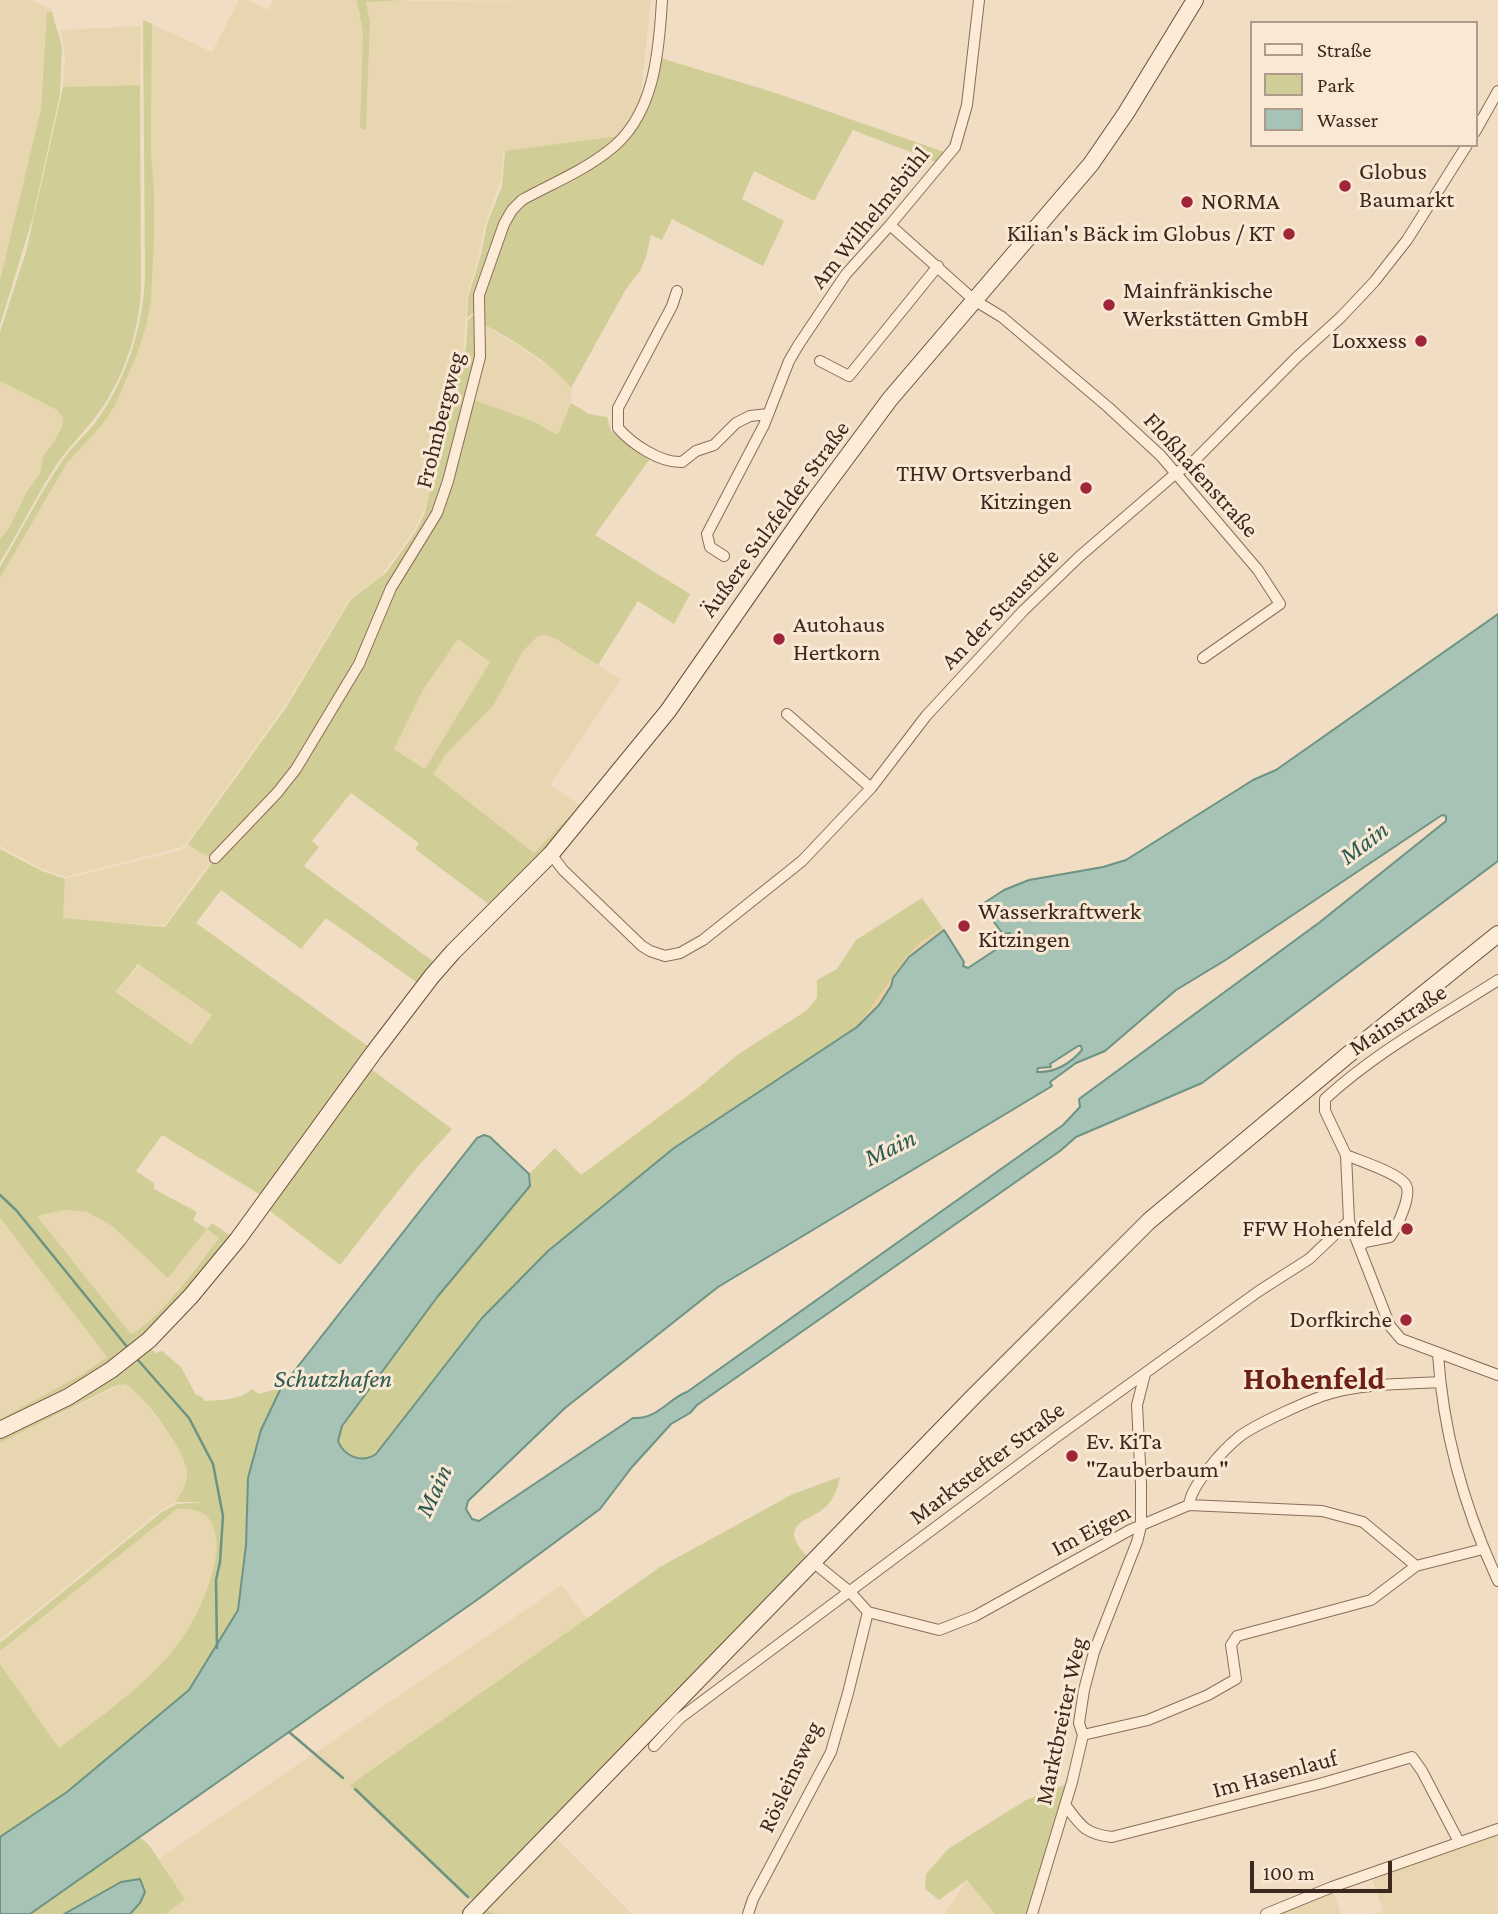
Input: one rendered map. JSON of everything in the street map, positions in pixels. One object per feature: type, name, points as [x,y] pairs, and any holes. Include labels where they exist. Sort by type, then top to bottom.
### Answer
[{"type":"main road","name":"Äußere Sulzfelder Straße","points":[[0,1430],[89,1385],[149,1340],[191,1296],[237,1239],[374,1052],[453,952],[551,854],[668,711],[812,504],[890,399],[1091,164],[1126,113],[1195,0]]},
{"type":"main road","points":[[471,1914],[1095,1273],[1149,1221],[1498,934]]},
{"type":"street","name":"Frohnbergweg","points":[[215,858],[288,780],[367,650],[391,588],[430,528],[442,499],[480,357],[479,295],[504,224],[522,200],[609,152],[635,124],[645,105],[653,74],[662,0]]},
{"type":"street","name":"Am Wilhelmsbühl","points":[[724,556],[710,547],[708,534],[768,414],[789,361],[846,274],[955,147],[967,105],[979,0]]},
{"type":"street","points":[[1477,128],[1498,91]]},
{"type":"street","name":"An der Staustufe","points":[[551,854],[563,870],[642,946],[657,954],[680,953],[703,940],[765,893],[802,861],[871,788],[926,716],[1023,611],[1080,556],[1195,460],[1374,282],[1407,240],[1466,147]]},
{"type":"street","name":"Floßhafenstraße","points":[[890,225],[974,300],[1002,317],[1108,407],[1161,456],[1258,570],[1280,604],[1203,658]]},
{"type":"street","points":[[820,361],[849,376],[938,266]]},
{"type":"street","points":[[677,290],[672,306],[618,408],[618,428],[626,437],[664,460],[673,462],[682,461],[696,451],[714,445],[736,423],[750,416],[768,414]]},
{"type":"street","points":[[787,714],[871,788]]},
{"type":"street","name":"Mainstraße","points":[[1346,1155],[1325,1111],[1325,1099],[1347,1078],[1400,1040],[1498,980]]},
{"type":"street","points":[[1360,1246],[1365,1242],[1390,1237],[1398,1225],[1408,1193],[1406,1185],[1399,1178],[1346,1155],[1349,1221],[1390,1326],[1401,1339],[1498,1375]]},
{"type":"street","name":"Marktstefter Straße","points":[[654,1746],[680,1718],[1055,1438],[1259,1291],[1309,1259],[1349,1221]]},
{"type":"street","points":[[1438,1354],[1449,1431],[1465,1498],[1483,1549],[1498,1581]]},
{"type":"street","name":"Marktbreiter Weg","points":[[1032,1914],[1066,1806],[1083,1735],[1079,1723],[1094,1652],[1141,1526],[1137,1405],[1145,1374]]},
{"type":"street","points":[[1189,1505],[1189,1498],[1200,1479],[1239,1436],[1272,1419],[1331,1393],[1440,1382]]},
{"type":"street","name":"Im Eigen","points":[[868,1612],[939,1630],[975,1616],[1141,1526],[1189,1505],[1322,1511],[1363,1522],[1416,1566]]},
{"type":"street","points":[[1083,1735],[1148,1720],[1208,1695],[1236,1679],[1231,1645],[1237,1636],[1371,1600],[1416,1566],[1483,1549]]},
{"type":"street","points":[[813,1562],[850,1592],[868,1612]]},
{"type":"street","name":"Rösleinsweg","points":[[748,1914],[831,1752],[868,1612]]},
{"type":"street","name":"Im Hasenlauf","points":[[1066,1806],[1080,1824],[1095,1835],[1112,1837],[1310,1787],[1412,1757],[1459,1842]]},
{"type":"street","points":[[1266,1914],[1332,1886],[1498,1829]]},
{"type":"shaded area","points":[[0,0],[30,0],[51,9],[52,12],[47,13],[41,109],[0,280]]},
{"type":"shaded area","points":[[239,0],[247,0],[268,10],[274,0],[357,0],[363,33],[366,130],[370,22],[366,1],[651,0],[640,101],[633,120],[616,138],[503,152],[501,180],[485,224],[467,296],[463,356],[449,404],[428,499],[415,529],[379,578],[350,598],[286,704],[186,844],[65,877],[42,869],[0,846],[0,578],[67,463],[102,425],[138,352],[146,326],[151,301],[154,243],[151,150],[152,24],[212,52]]},
{"type":"shaded area","points":[[141,26],[140,85],[63,87],[65,59],[61,30]]},
{"type":"shaded area","points":[[480,323],[562,376],[571,388],[571,403],[559,435],[532,421],[469,398]]},
{"type":"shaded area","points":[[0,381],[57,410],[63,418],[55,441],[43,456],[40,473],[0,539]]},
{"type":"shaded area","points":[[538,636],[556,639],[621,680],[550,785],[586,809],[582,814],[573,811],[534,853],[432,775],[446,754],[493,706],[523,651]]},
{"type":"shaded area","points":[[458,639],[490,662],[426,769],[394,749],[423,690]]},
{"type":"shaded area","points":[[188,844],[215,858],[164,926],[63,918],[65,879],[178,851]]},
{"type":"shaded area","points":[[139,965],[212,1015],[191,1045],[117,992]]},
{"type":"shaded area","points":[[65,1210],[87,1212],[112,1226],[168,1278],[207,1229],[219,1238],[172,1297],[145,1325],[131,1334],[37,1216]]},
{"type":"shaded area","points":[[0,1218],[107,1357],[81,1375],[0,1419]]},
{"type":"shaded area","points":[[125,1383],[138,1394],[184,1456],[188,1473],[185,1489],[176,1502],[161,1510],[0,1640],[0,1443]]},
{"type":"shaded area","points":[[177,1509],[196,1509],[205,1514],[212,1522],[217,1538],[216,1560],[195,1621],[180,1644],[146,1682],[59,1748],[0,1664],[1,1649]]},
{"type":"shaded area","points":[[562,1585],[587,1619],[350,1785],[479,1905],[550,1832],[632,1914],[166,1914],[185,1899],[159,1859]]},
{"type":"shaded area","points":[[1498,1829],[1498,1914],[1374,1914],[1383,1910],[1370,1873]]},
{"type":"shaded area","points":[[967,1880],[995,1914],[945,1914]]},
{"type":"shaded area","points":[[1332,1887],[1341,1914],[1266,1914]]},
{"type":"green space","points":[[357,0],[408,0],[366,2],[370,22],[366,130],[360,128],[363,33]]},
{"type":"green space","points":[[47,12],[52,12],[62,47],[60,94],[33,217],[0,325],[0,280],[41,109]]},
{"type":"green space","points":[[143,20],[152,24],[151,150],[154,186],[151,301],[146,326],[138,352],[114,407],[102,425],[67,463],[0,578],[0,567],[46,486],[109,402],[126,367],[138,330],[145,272]]},
{"type":"green space","points":[[657,57],[776,93],[947,153],[939,163],[853,130],[814,201],[754,171],[742,199],[784,221],[763,266],[672,219],[662,240],[651,235],[640,271],[626,289],[571,388],[554,370],[529,351],[480,323],[477,310],[467,318],[468,297],[487,224],[502,186],[505,151],[628,135]]},
{"type":"green space","points":[[140,85],[141,289],[133,340],[113,390],[94,419],[57,464],[0,562],[0,539],[40,473],[43,456],[55,441],[62,426],[63,418],[57,410],[0,381],[0,332],[26,252],[63,87]]},
{"type":"green space","points":[[477,312],[480,348],[469,398],[532,421],[558,435],[571,403],[589,414],[607,417],[611,431],[652,456],[595,535],[690,594],[674,624],[638,601],[598,665],[556,639],[538,636],[523,651],[493,706],[446,754],[433,774],[534,853],[574,811],[582,814],[494,908],[415,849],[419,843],[351,793],[312,841],[319,847],[304,866],[438,965],[422,986],[326,918],[301,949],[221,890],[196,923],[373,1050],[264,1197],[162,1135],[136,1171],[154,1183],[154,1189],[197,1212],[193,1220],[207,1229],[212,1223],[234,1238],[129,1355],[0,1428],[0,1419],[81,1375],[107,1357],[0,1218],[0,849],[42,871],[65,879],[63,918],[165,927],[215,859],[188,844],[287,706],[351,599],[386,573],[424,515],[466,347],[468,320]],"holes":[[[458,639],[490,662],[425,769],[394,749],[423,690]],[[138,964],[212,1015],[191,1045],[116,992]],[[65,1210],[87,1212],[112,1226],[168,1278],[207,1229],[219,1238],[165,1305],[131,1334],[37,1216]]]},
{"type":"green space","points":[[922,898],[943,928],[920,943],[905,959],[861,1024],[674,1148],[548,1251],[482,1318],[376,1454],[359,1458],[344,1450],[338,1440],[342,1426],[438,1296],[528,1190],[531,1180],[529,1174],[555,1148],[581,1175],[698,1088],[737,1055],[806,1011],[817,998],[817,980],[837,969],[856,940]]},
{"type":"green space","points":[[367,1066],[452,1129],[413,1172],[340,1265],[265,1207]]},
{"type":"green space","points":[[148,1344],[155,1353],[162,1351],[181,1367],[196,1395],[205,1401],[237,1397],[252,1389],[259,1394],[281,1388],[261,1430],[238,1610],[189,1690],[67,1792],[0,1837],[0,1664],[59,1748],[129,1694],[170,1654],[201,1605],[213,1570],[217,1547],[212,1523],[200,1512],[177,1509],[0,1651],[0,1643],[162,1512],[177,1504],[206,1502],[176,1502],[184,1488],[187,1472],[180,1451],[142,1398],[125,1384],[115,1386],[0,1443],[0,1432]]},
{"type":"green space","points":[[840,1477],[829,1504],[800,1523],[795,1530],[795,1540],[813,1562],[480,1905],[492,1913],[501,1914],[471,1914],[479,1905],[350,1785],[660,1567],[793,1494]]},
{"type":"green space","points":[[1072,1782],[1032,1914],[995,1914],[967,1880],[939,1900],[925,1889],[926,1874],[948,1849],[1026,1800]]},
{"type":"green space","points":[[140,1837],[149,1845],[185,1899],[166,1914],[130,1914],[140,1903],[121,1882],[64,1914],[30,1914]]},
{"type":"sand","points":[[943,928],[944,930],[908,959],[873,1013],[860,1023],[905,959],[920,943]]},
{"type":"water","points":[[1498,614],[1498,861],[1202,1083],[1076,1137],[1060,1151],[697,1405],[690,1413],[671,1424],[632,1467],[600,1509],[481,1597],[30,1914],[0,1914],[0,1837],[67,1792],[189,1690],[238,1610],[246,1545],[248,1478],[261,1430],[281,1388],[477,1138],[484,1135],[490,1137],[529,1174],[530,1186],[438,1296],[342,1426],[338,1441],[344,1451],[354,1457],[365,1458],[376,1454],[482,1318],[548,1251],[674,1148],[857,1027],[879,1005],[893,978],[909,957],[944,930],[964,962],[963,966],[968,968],[1012,939],[1010,933],[1003,934],[981,905],[1004,890],[1029,880],[1103,867],[1126,860],[1253,780],[1276,770]],"holes":[[[1442,815],[1446,816],[1446,821],[1320,922],[1079,1099],[1080,1107],[1063,1125],[687,1392],[649,1416],[633,1418],[479,1521],[472,1519],[466,1509],[468,1501],[565,1408],[718,1287],[1052,1086],[1050,1082],[1076,1063],[1105,1051],[1176,990],[1224,961]],[[1081,1046],[1082,1050],[1068,1063],[1050,1071],[1037,1072],[1038,1068],[1051,1067],[1050,1064]]]},
{"type":"water","points":[[140,1879],[145,1892],[130,1914],[64,1914],[121,1882]]},
{"type":"waterway","points":[[0,1195],[16,1210],[128,1348]]},
{"type":"waterway","points":[[138,1360],[189,1418],[213,1464],[223,1516],[216,1580],[217,1648]]},
{"type":"waterway","points":[[289,1732],[343,1778]]},
{"type":"waterway","points":[[355,1789],[468,1897]]},
{"type":"place","name":"Globus Baumarkt","points":[[1345,186]]},
{"type":"place","name":"NORMA","points":[[1187,202]]},
{"type":"place","name":"Kilian's Bäck im Globus / KT","points":[[1289,234]]},
{"type":"place","name":"Mainfränkische Werkstätten GmbH","points":[[1109,305]]},
{"type":"place","name":"Loxxess","points":[[1421,341]]},
{"type":"place","name":"THW Ortsverband Kitzingen","points":[[1086,488]]},
{"type":"place","name":"Autohaus Hertkorn","points":[[779,639]]},
{"type":"place","name":"Wasserkraftwerk Kitzingen","points":[[964,926]]},
{"type":"place","name":"FFW Hohenfeld","points":[[1407,1229]]},
{"type":"place","name":"Dorfkirche","points":[[1406,1320]]},
{"type":"place","name":"Ev. KiTa \"Zauberbaum\"","points":[[1072,1456]]},
{"type":"district","name":"Hohenfeld","points":[[1314,1379]]},
{"type":"water label","name":"Main","points":[[1364,843]]},
{"type":"water label","name":"Main","points":[[890,1148]]},
{"type":"water label","name":"Schutzhafen","points":[[333,1379]]},
{"type":"water label","name":"Main","points":[[434,1491]]}]
